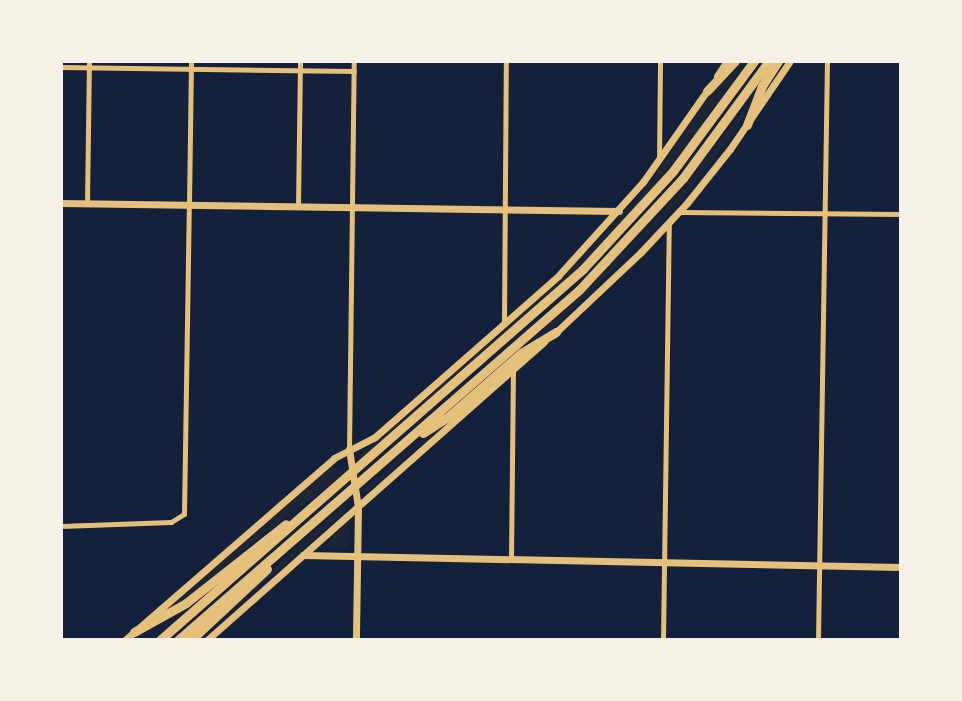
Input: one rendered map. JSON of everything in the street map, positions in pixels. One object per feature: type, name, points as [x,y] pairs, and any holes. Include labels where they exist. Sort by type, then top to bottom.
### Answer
[{"type":"highway","points":[[707,91],[735,61]]},
{"type":"highway","points":[[160,640],[543,306],[616,235],[682,160],[754,61]]},
{"type":"highway","points":[[178,640],[552,315],[631,237],[698,160],[769,61]]},
{"type":"highway","points":[[747,125],[760,90],[778,61]]},
{"type":"highway","points":[[397,449],[445,419],[518,356],[556,332]]},
{"type":"highway","points":[[134,632],[182,606],[263,539],[306,513]]},
{"type":"highway","points":[[191,640],[251,586],[297,537]]},
{"type":"street","points":[[61,526],[166,522],[181,517],[186,501],[191,61]]},
{"type":"street","points":[[298,206],[300,61]]},
{"type":"street","points":[[354,61],[349,449],[358,507],[356,640]]},
{"type":"street","points":[[504,324],[506,61]]},
{"type":"street","points":[[659,160],[660,61]]},
{"type":"street","points":[[125,640],[334,458],[375,437],[558,276],[619,211],[659,160],[727,61]]},
{"type":"street","points":[[207,640],[556,332],[669,223],[747,125],[790,61]]},
{"type":"street","points":[[818,640],[827,61]]},
{"type":"street","points":[[87,204],[89,64]]},
{"type":"street","points":[[61,67],[89,64],[191,69],[354,71]]},
{"type":"street","points":[[61,203],[619,211]]},
{"type":"street","points":[[679,212],[901,214]]},
{"type":"street","points":[[663,640],[669,223]]},
{"type":"street","points":[[511,559],[513,370]]},
{"type":"street","points":[[303,555],[901,567]]},
{"type":"shaded area","points":[[741,61],[747,61],[692,138],[651,190],[592,253],[562,283],[361,459],[360,455],[527,310],[590,250],[647,186],[710,94]]},
{"type":"shaded area","points":[[755,94],[736,131],[676,207],[560,322],[528,344],[650,226],[691,178]]},
{"type":"shaded area","points":[[436,430],[367,492],[363,491],[405,452]]},
{"type":"shaded area","points":[[334,467],[343,471],[343,475],[260,537],[192,595],[172,606],[326,470]]},
{"type":"shaded area","points":[[344,503],[348,505],[343,514],[197,640]]},
{"type":"shaded area","points":[[346,523],[350,525],[348,548],[321,549]]}]
